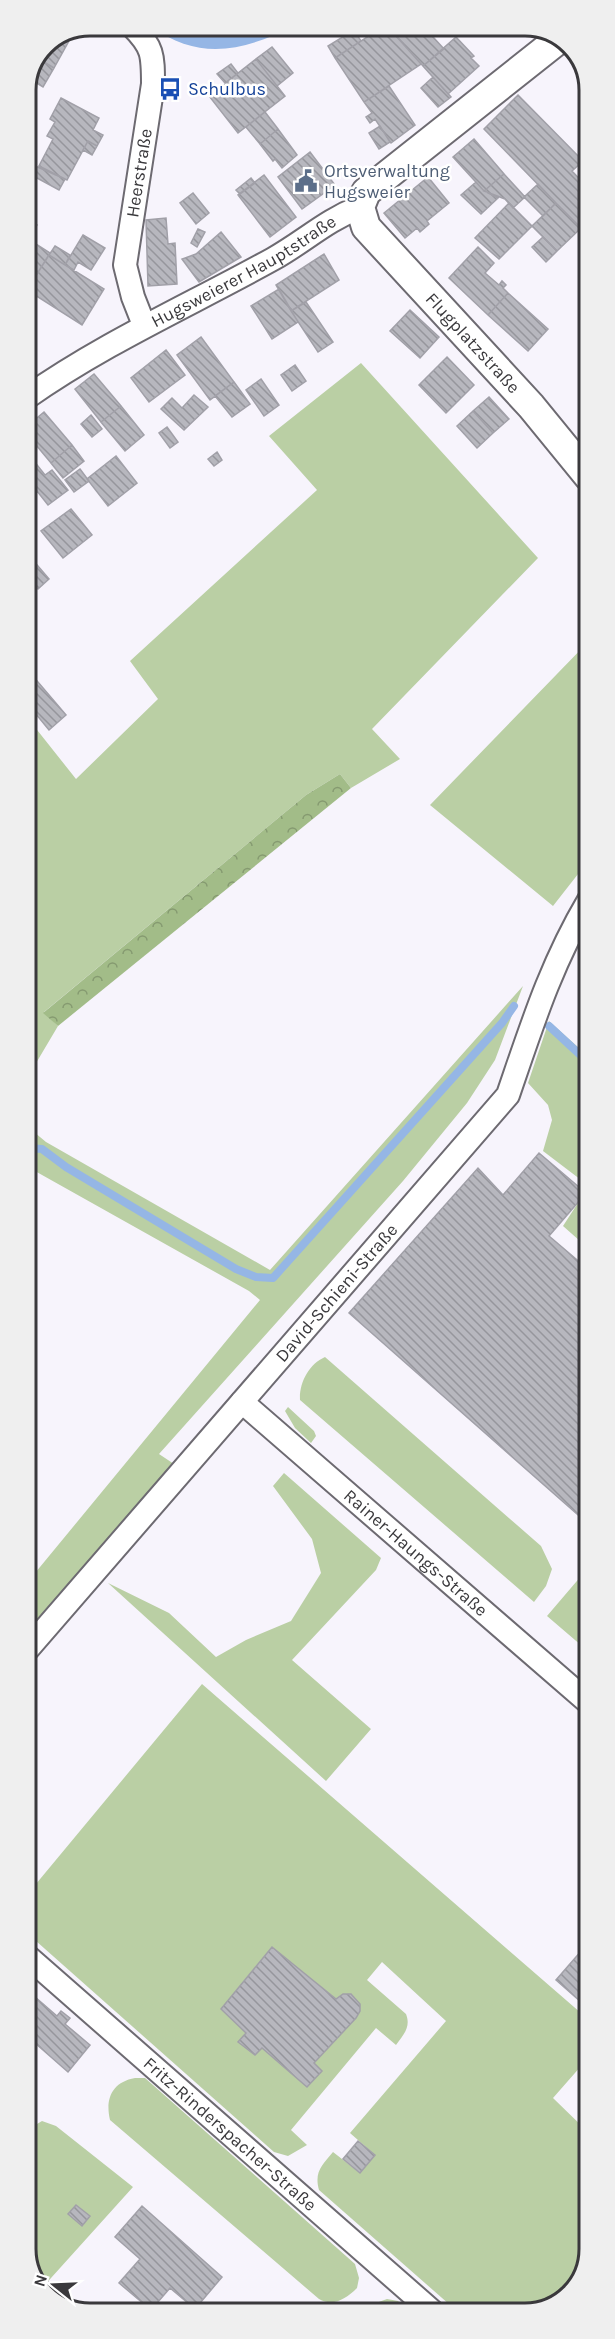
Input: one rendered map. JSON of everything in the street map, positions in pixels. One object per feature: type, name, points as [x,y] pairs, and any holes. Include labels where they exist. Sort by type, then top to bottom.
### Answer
[{"type":"street","name":"Heerstraße","points":[[142,36],[153,55],[153,84],[125,265],[133,297],[144,325]]},
{"type":"street","name":"Hugsweierer Hauptstraße","points":[[36,393],[144,325],[276,258],[315,229],[360,207],[366,192],[553,44]]},
{"type":"street","name":"Flugplatzstraße","points":[[360,207],[366,227],[531,406],[579,465]]},
{"type":"street","name":"David-Schieni-Straße","points":[[36,1639],[508,1095],[541,994],[564,942],[579,917]]},
{"type":"street","name":"Rainer-Haungs-Straße","points":[[242,1402],[579,1694]]},
{"type":"street","name":"Fritz-Rinderspacher-Straße","points":[[36,1964],[423,2303]]},
{"type":"green space","points":[[361,363],[538,558],[372,729],[400,759],[351,788],[340,774],[306,795],[44,1012],[58,1026],[36,1063],[36,729],[76,779],[158,699],[130,661],[317,490],[269,436]]},
{"type":"green space","points":[[579,651],[579,873],[553,906],[430,805]]},
{"type":"green space","points":[[340,774],[351,788],[58,1026],[43,1013],[306,795]]},
{"type":"green space","points":[[523,986],[495,1060],[467,1103],[403,1181],[159,1454],[174,1464],[36,1621],[36,1572],[260,1300],[249,1291],[36,1172],[36,1134],[46,1142],[270,1270]]},
{"type":"green space","points":[[549,1021],[579,1048],[579,1178],[543,1151],[552,1120],[548,1105],[528,1083]]},
{"type":"green space","points":[[579,1201],[579,1240],[563,1226]]},
{"type":"green space","points":[[325,1357],[541,1546],[552,1569],[546,1586],[534,1602],[300,1400],[301,1387],[306,1375],[314,1364]]},
{"type":"green space","points":[[288,1407],[314,1431],[316,1436],[311,1443],[295,1428],[285,1411]]},
{"type":"green space","points":[[284,1473],[381,1558],[376,1570],[292,1660],[371,1729],[326,1781],[108,1583],[169,1613],[216,1657],[246,1640],[291,1621],[321,1573],[312,1539],[273,1486]]},
{"type":"green space","points":[[579,1579],[579,1643],[547,1616]]},
{"type":"green space","points":[[202,1684],[579,2011],[579,2068],[553,2098],[579,2123],[579,2256],[568,2282],[555,2294],[535,2302],[448,2303],[319,2190],[318,2173],[333,2152],[360,2173],[375,2155],[350,2133],[446,2021],[382,1962],[367,1980],[406,2014],[408,2023],[406,2030],[396,2045],[376,2028],[291,2130],[307,2145],[288,2156],[274,2152],[36,1941],[36,1884]]},
{"type":"green space","points":[[135,2078],[145,2078],[355,2264],[359,2278],[357,2288],[339,2301],[329,2302],[319,2299],[110,2120],[109,2105],[112,2093],[121,2083]]},
{"type":"green space","points":[[42,2121],[56,2126],[133,2187],[47,2282],[39,2266],[36,2249],[36,2125]]},
{"type":"green space","points":[[387,2299],[400,2303],[376,2303]]},
{"type":"water","points":[[167,36],[273,36],[257,42],[222,49],[187,45]]},
{"type":"building","points":[[344,36],[358,36],[361,41],[335,58],[328,46]]},
{"type":"building","points":[[369,36],[396,36],[421,64],[364,102],[335,58]]},
{"type":"building","points":[[396,36],[432,36],[444,49],[423,66]]},
{"type":"building","points":[[456,37],[474,56],[471,58],[479,66],[448,94],[423,66]]},
{"type":"building","points":[[69,40],[54,68],[44,62],[45,60],[60,45]]},
{"type":"building","points":[[272,47],[293,73],[277,86],[256,59]]},
{"type":"building","points":[[256,59],[285,96],[238,133],[209,96]]},
{"type":"building","points":[[44,62],[54,68],[43,87],[37,83]]},
{"type":"building","points":[[231,64],[238,73],[225,83],[217,74]]},
{"type":"building","points":[[433,77],[451,97],[438,107],[421,88]]},
{"type":"building","points":[[389,86],[415,125],[391,143],[375,119],[370,123],[366,117],[372,113],[364,102]]},
{"type":"building","points":[[518,95],[579,157],[579,165],[572,171],[579,178],[579,227],[484,129]]},
{"type":"building","points":[[61,98],[99,118],[93,130],[103,135],[97,146],[88,141],[67,180],[39,166],[53,139],[47,136],[55,122],[50,119]]},
{"type":"building","points":[[265,112],[278,129],[260,144],[246,127]]},
{"type":"building","points":[[380,126],[390,142],[379,149],[369,133]]},
{"type":"building","points":[[278,129],[297,155],[282,168],[275,159],[273,161],[260,144]]},
{"type":"building","points":[[474,139],[504,174],[484,191],[453,157]]},
{"type":"building","points":[[88,141],[97,146],[92,155],[83,150]]},
{"type":"building","name":"Ortsverwaltung Hugsweier","points":[[310,152],[335,185],[302,209],[278,177]]},
{"type":"building","points":[[36,166],[65,179],[59,190],[36,177]]},
{"type":"building","points":[[504,174],[525,197],[513,208],[505,199],[484,191]]},
{"type":"building","points":[[264,175],[296,217],[270,237],[238,195]]},
{"type":"building","points":[[428,177],[449,203],[427,221],[429,224],[420,232],[417,228],[405,238],[384,213]]},
{"type":"building","points":[[251,178],[255,183],[240,194],[236,190]]},
{"type":"building","points":[[476,182],[484,191],[498,198],[481,214],[461,195]]},
{"type":"building","points":[[538,184],[556,203],[543,216],[524,197]]},
{"type":"building","points":[[193,193],[209,213],[196,224],[180,203]]},
{"type":"building","points":[[509,203],[532,226],[499,259],[475,238]]},
{"type":"building","points":[[556,203],[579,226],[579,230],[557,251],[532,226]]},
{"type":"building","points":[[166,218],[168,244],[175,243],[177,284],[148,286],[146,220]]},
{"type":"building","points":[[198,229],[205,232],[197,247],[191,243]]},
{"type":"building","points":[[221,232],[241,257],[199,282],[182,259],[196,254]]},
{"type":"building","points":[[83,235],[105,248],[91,270],[78,262],[74,270],[65,265]]},
{"type":"building","points":[[543,237],[557,251],[546,262],[532,247]]},
{"type":"building","points":[[36,244],[50,253],[36,276]]},
{"type":"building","points":[[55,246],[70,255],[65,265],[49,255]]},
{"type":"building","points":[[478,247],[494,263],[485,273],[499,285],[502,281],[506,285],[503,288],[508,293],[488,315],[449,278]]},
{"type":"building","points":[[324,254],[339,280],[291,311],[276,285]]},
{"type":"building","points":[[49,255],[104,289],[82,325],[36,296],[36,276]]},
{"type":"building","points":[[279,289],[298,322],[272,339],[251,306]]},
{"type":"building","points":[[508,293],[548,329],[528,351],[488,315]]},
{"type":"building","points":[[306,302],[333,342],[318,352],[291,311]]},
{"type":"building","points":[[410,310],[439,337],[420,358],[390,331]]},
{"type":"building","points":[[201,337],[234,382],[210,400],[177,355]]},
{"type":"building","points":[[166,350],[185,375],[149,402],[131,378]]},
{"type":"building","points":[[447,357],[474,385],[446,413],[419,385]]},
{"type":"building","points":[[295,365],[306,381],[292,391],[281,375]]},
{"type":"building","points":[[94,374],[121,406],[101,422],[75,389]]},
{"type":"building","points":[[261,379],[279,405],[264,416],[246,390]]},
{"type":"building","points":[[234,382],[250,404],[232,417],[215,396]]},
{"type":"building","points":[[194,395],[208,407],[184,430],[161,409],[172,398],[182,408]]},
{"type":"building","points":[[489,397],[509,419],[493,433],[473,411]]},
{"type":"building","points":[[121,406],[144,435],[125,451],[101,422]]},
{"type":"building","points":[[473,411],[493,433],[477,448],[457,426]]},
{"type":"building","points":[[44,412],[72,445],[51,463],[36,445],[36,419]]},
{"type":"building","points":[[91,415],[102,429],[92,437],[81,424]]},
{"type":"building","points":[[167,427],[178,442],[170,448],[159,433]]},
{"type":"building","points":[[72,445],[84,461],[63,478],[51,463]]},
{"type":"building","points":[[217,452],[222,460],[214,466],[208,459]]},
{"type":"building","points":[[116,456],[137,483],[108,506],[87,479]]},
{"type":"building","points":[[36,464],[45,475],[52,470],[68,490],[48,505],[37,491]]},
{"type":"building","points":[[80,469],[89,481],[74,492],[65,480]]},
{"type":"building","points":[[71,509],[92,535],[63,558],[41,531]]},
{"type":"building","points":[[36,564],[49,579],[38,589],[36,587]]},
{"type":"building","points":[[36,680],[66,715],[49,730],[36,714]]},
{"type":"building","points":[[539,1153],[579,1187],[579,1201],[549,1236],[579,1262],[579,1516],[349,1313],[478,1168],[503,1195]]},
{"type":"building","points":[[272,1947],[336,1999],[343,1994],[351,1994],[360,2004],[360,2011],[356,2018],[314,2063],[322,2071],[307,2087],[262,2048],[255,2055],[238,2042],[246,2033],[221,2009]]},
{"type":"building","points":[[579,1954],[579,2000],[556,1980]]},
{"type":"building","points":[[36,1998],[57,2016],[61,2011],[70,2018],[65,2024],[90,2045],[68,2072],[36,2044]]},
{"type":"building","points":[[358,2141],[375,2155],[360,2173],[343,2159]]},
{"type":"building","points":[[76,2205],[90,2216],[82,2226],[68,2214]]},
{"type":"building","points":[[142,2206],[222,2277],[200,2303],[188,2303],[170,2288],[157,2303],[143,2303],[119,2283],[140,2259],[115,2237]]},
{"type":"waterway","points":[[36,1149],[42,1149],[66,1167],[236,1269],[256,1277],[273,1278],[502,1023],[514,1006]]},
{"type":"waterway","points":[[549,1026],[579,1054]]},
{"type":"place","name":"Schulbus","points":[[170,89]]},
{"type":"place","name":"Ortsverwaltung Hugsweier","points":[[306,181]]}]
